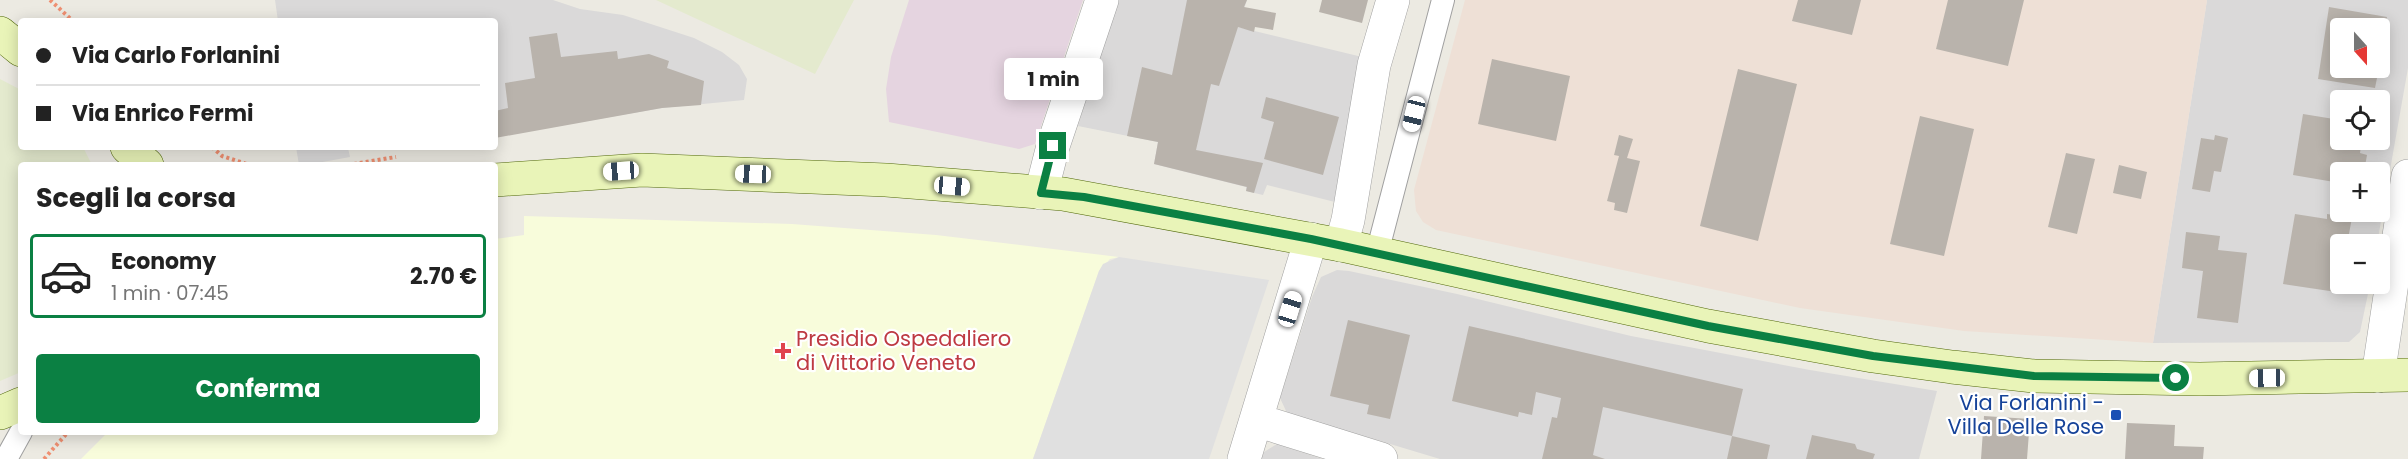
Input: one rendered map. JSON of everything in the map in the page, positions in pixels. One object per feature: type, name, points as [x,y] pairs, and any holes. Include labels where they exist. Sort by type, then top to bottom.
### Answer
[{"type":"street","points":[[1041,193],[1053,146],[1102,0]]},
{"type":"street","points":[[1244,459],[1326,242],[1348,220],[1374,64],[1393,0]]},
{"type":"street","points":[[0,33],[18,49]]},
{"type":"street","points":[[0,47],[18,51]]},
{"type":"street","points":[[130,150],[144,162]]},
{"type":"street","points":[[498,180],[642,170],[886,180],[1063,194],[1326,242],[1708,326],[1873,356],[2034,376],[2199,379],[2393,376],[2408,176]]},
{"type":"street","points":[[0,413],[18,405]]},
{"type":"street","points":[[1257,420],[1381,459]]},
{"type":"lane","points":[[1377,253],[1443,0]]},
{"type":"lane","points":[[6,459],[19,435]]},
{"type":"path","points":[[50,0],[70,18]]},
{"type":"path","points":[[215,150],[222,156],[241,162]]},
{"type":"path","points":[[366,162],[396,157]]},
{"type":"path","points":[[44,459],[65,435]]},
{"type":"shaded area","points":[[275,0],[553,0],[580,9],[623,15],[694,38],[722,52],[739,65],[747,79],[744,100],[662,108],[498,136],[498,18],[278,18]]},
{"type":"shaded area","points":[[656,0],[854,0],[815,74]]},
{"type":"shaded area","points":[[909,0],[1083,0],[1035,144],[1019,149],[889,122],[886,89],[891,57]]},
{"type":"shaded area","points":[[1116,0],[1247,0],[1238,27],[1383,62],[1343,204],[1267,185],[1263,195],[1246,191],[1246,187],[1154,164],[1158,142],[1078,126]]},
{"type":"shaded area","points":[[1465,0],[2207,0],[2153,343],[1964,331],[1800,308],[1436,230],[1423,222],[1416,211],[1414,190]]},
{"type":"shaded area","points":[[2207,0],[2408,0],[2408,68],[2390,170],[2390,162],[2330,162],[2330,222],[2381,222],[2379,234],[2330,234],[2330,294],[2368,294],[2360,332],[2349,342],[2153,343]]},
{"type":"shaded area","points":[[0,79],[18,88],[18,150],[84,150],[90,162],[18,162],[18,373],[0,381]]},
{"type":"shaded area","points":[[296,150],[348,150],[350,157],[322,162],[298,162]]},
{"type":"shaded area","name":"Presidio Ospedaliero di Vittorio Veneto","points":[[524,216],[792,224],[936,235],[1119,257],[1110,259],[1099,271],[1033,459],[81,459],[105,435],[498,435],[498,239],[524,235]]},
{"type":"shaded area","points":[[1119,257],[1269,280],[1209,459],[1033,459],[1099,271],[1103,264]]},
{"type":"shaded area","points":[[1337,270],[1457,294],[1631,336],[1937,391],[1919,459],[1440,459],[1287,413],[1280,398],[1312,297],[1321,277]]},
{"type":"shaded area","points":[[1277,444],[1323,459],[1261,459],[1264,452]]},
{"type":"building","points":[[1187,0],[1247,0],[1244,7],[1276,13],[1273,30],[1255,27],[1254,32],[1238,27],[1219,86],[1211,84],[1196,150],[1263,163],[1254,193],[1246,191],[1247,187],[1154,164],[1158,142],[1127,136],[1142,67],[1172,75]]},
{"type":"building","points":[[1322,0],[1368,0],[1362,23],[1319,12]]},
{"type":"building","points":[[1798,0],[1861,0],[1852,35],[1792,21]]},
{"type":"building","points":[[1948,0],[2024,0],[2008,66],[1936,49]]},
{"type":"building","points":[[2329,7],[2387,17],[2330,18],[2330,78],[2377,78],[2375,88],[2318,79]]},
{"type":"building","points":[[557,33],[561,57],[617,51],[618,59],[649,54],[669,61],[667,68],[704,81],[701,105],[662,108],[498,137],[498,110],[508,108],[505,83],[535,78],[529,37]]},
{"type":"building","points":[[1492,59],[1570,76],[1556,141],[1478,124]]},
{"type":"building","points":[[1738,69],[1797,84],[1758,241],[1700,226]]},
{"type":"building","points":[[1266,97],[1339,117],[1323,175],[1264,159],[1274,122],[1261,118]]},
{"type":"building","points":[[2303,114],[2330,118],[2330,150],[2360,150],[2360,153],[2367,155],[2366,162],[2330,162],[2330,181],[2293,175]]},
{"type":"building","points":[[1920,116],[1974,129],[1944,256],[1890,244]]},
{"type":"building","points":[[1619,135],[1633,139],[1627,158],[1640,161],[1627,213],[1614,210],[1615,203],[1607,201],[1619,156],[1614,155]]},
{"type":"building","points":[[2215,135],[2228,138],[2221,172],[2214,171],[2210,192],[2192,189],[2201,138],[2214,140]]},
{"type":"building","points":[[2066,153],[2095,159],[2077,234],[2048,227]]},
{"type":"building","points":[[2119,165],[2147,172],[2141,199],[2113,193]]},
{"type":"building","points":[[2295,214],[2327,219],[2327,214],[2330,214],[2330,222],[2351,222],[2349,234],[2330,234],[2330,291],[2283,284]]},
{"type":"building","points":[[2186,232],[2220,236],[2218,250],[2247,253],[2238,323],[2197,318],[2203,271],[2182,268]]},
{"type":"building","points":[[1348,320],[1410,335],[1390,419],[1367,414],[1369,405],[1330,396]]},
{"type":"building","points":[[1469,326],[1743,389],[1732,436],[1603,407],[1593,455],[1605,459],[1542,459],[1552,417],[1557,418],[1561,398],[1536,392],[1532,415],[1519,412],[1518,417],[1452,401]]},
{"type":"building","points":[[1984,416],[2030,419],[2027,459],[1981,459]]},
{"type":"building","points":[[2127,423],[2175,425],[2174,446],[2204,447],[2203,459],[2125,459]]},
{"type":"building","points":[[1812,435],[1855,444],[1857,449],[1875,454],[1873,459],[1806,459]]},
{"type":"building","points":[[1732,436],[1770,445],[1767,459],[1727,459]]},
{"type":"place","name":"Presidio Ospedaliero di Vittorio Veneto","points":[[783,351]]},
{"type":"place","name":"Via Forlanini - Villa Delle Rose","points":[[2116,415]]},
{"type":"route","points":[[1053,146],[1041,193],[1084,197],[1311,239],[1708,326],[1873,356],[2034,376],[2176,378]]}]
